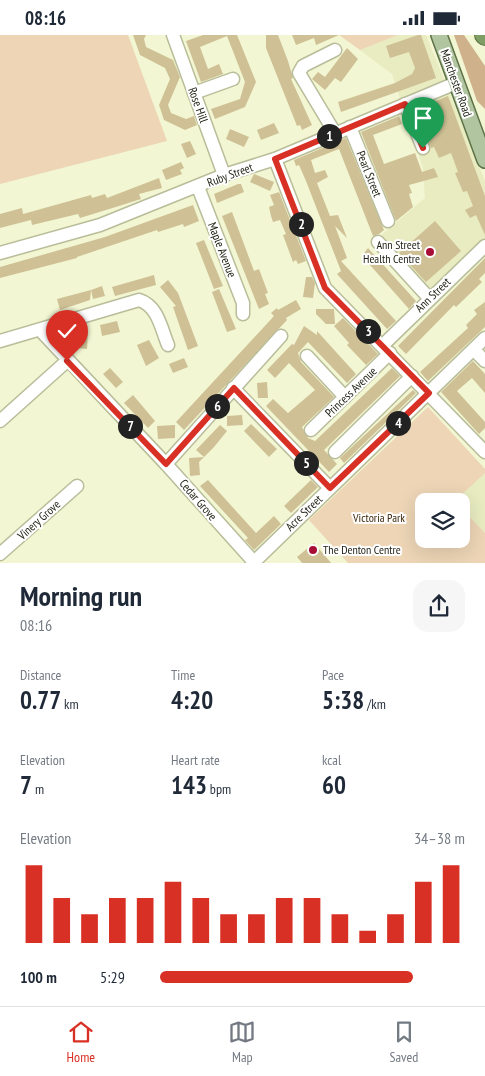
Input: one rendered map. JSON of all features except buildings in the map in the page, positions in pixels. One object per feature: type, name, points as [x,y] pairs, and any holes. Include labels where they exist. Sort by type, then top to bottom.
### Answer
[{"type":"main road","name":"Manchester Road","points":[[439,35],[485,160]]},
{"type":"street","name":"Rose Hill","points":[[172,35],[224,175]]},
{"type":"street","points":[[335,50],[303,66],[299,73],[335,133]]},
{"type":"street","points":[[194,93],[233,79]]},
{"type":"street","name":"Ruby Street","points":[[0,253],[100,225],[224,175],[275,159],[456,83]]},
{"type":"street","points":[[405,104],[423,148]]},
{"type":"street","name":"Pearl Street","points":[[350,127],[388,221]]},
{"type":"street","points":[[275,159],[325,288],[483,446]]},
{"type":"street","name":"Maple Avenue","points":[[198,187],[243,303],[243,314]]},
{"type":"street","points":[[378,242],[429,298]]},
{"type":"street","name":"Ann Street","points":[[387,349],[429,298],[485,246]]},
{"type":"street","points":[[0,341],[139,300],[148,303],[154,308],[168,345]]},
{"type":"street","name":"Cedar Grove","points":[[40,330],[257,562]]},
{"type":"street","points":[[166,464],[281,336]]},
{"type":"street","name":"Acre Street","points":[[257,562],[330,488],[485,339]]},
{"type":"street","name":"Princess Avenue","points":[[311,431],[345,397],[387,349]]},
{"type":"street","points":[[474,349],[485,361]]},
{"type":"street","points":[[307,356],[345,397]]},
{"type":"street","points":[[0,421],[67,361]]},
{"type":"street","points":[[335,452],[412,376]]},
{"type":"street","points":[[234,388],[330,488]]},
{"type":"street","name":"Vinery Grove","points":[[0,554],[77,486]]},
{"type":"shaded area","points":[[398,35],[426,35],[485,181],[485,251],[436,302],[379,237],[425,198],[423,168],[392,74],[360,50]]},
{"type":"shaded area","points":[[454,35],[464,35],[485,66],[485,109],[477,101]]},
{"type":"shaded area","points":[[485,473],[485,533],[470,517],[470,493],[464,493]]},
{"type":"green space","points":[[0,35],[128,35],[167,141],[0,184]]},
{"type":"green space","points":[[339,35],[398,35],[360,50]]},
{"type":"green space","name":"Victoria Park","points":[[428,407],[485,469],[485,473],[464,493],[415,493],[415,548],[470,548],[470,517],[485,533],[485,563],[348,563],[309,520]]},
{"type":"place","name":"Ann Street Health Centre","points":[[430,252]]},
{"type":"place","name":"The Denton Centre","points":[[313,550]]},
{"type":"route","points":[[67,361],[166,464],[234,388],[330,488],[429,393],[325,288],[275,159],[405,104],[423,148]]}]
